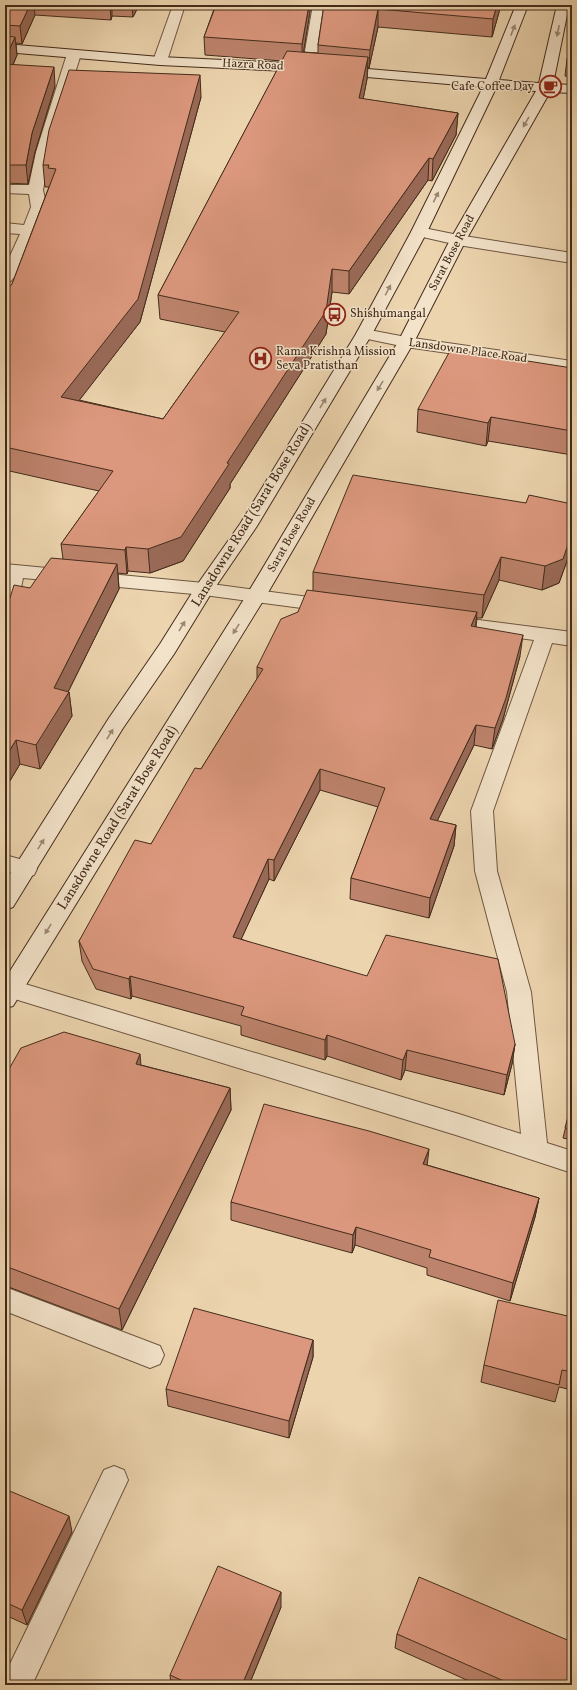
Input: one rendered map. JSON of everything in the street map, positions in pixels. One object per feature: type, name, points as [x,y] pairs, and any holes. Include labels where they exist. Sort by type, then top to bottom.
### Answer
[{"type":"main road","points":[[160,61],[180,5]]},
{"type":"main road","points":[[309,68],[318,5]]},
{"type":"main road","name":"Lansdowne Road (Sarat Bose Road)","points":[[5,901],[116,723],[167,649],[204,589],[248,526],[364,334],[419,232],[491,84],[522,5]]},
{"type":"main road","name":"Sarat Bose Road","points":[[256,596],[406,342],[458,240],[545,88],[563,5]]},
{"type":"main road","name":"Hazra Road","points":[[5,48],[160,61],[309,68],[491,84],[545,88],[572,88]]},
{"type":"main road","points":[[7,273],[39,208],[36,190],[43,152],[74,54]]},
{"type":"main road","points":[[5,189],[36,190]]},
{"type":"main road","points":[[5,228],[29,230]]},
{"type":"main road","points":[[419,232],[458,240],[572,258]]},
{"type":"main road","name":"Lansdowne Place Road","points":[[364,334],[406,342],[572,366]]},
{"type":"main road","points":[[5,616],[10,570],[204,589],[350,609]]},
{"type":"main road","name":"Lansdowne Road (Sarat Bose Road)","points":[[7,991],[256,596]]},
{"type":"main road","points":[[428,620],[572,639]]},
{"type":"main road","points":[[535,1150],[519,992],[486,871],[482,811],[545,636]]},
{"type":"main road","points":[[5,863],[26,869]]},
{"type":"main road","points":[[7,991],[459,1125],[572,1162]]},
{"type":"main road","points":[[5,1299],[150,1355]]},
{"type":"main road","points":[[19,1676],[114,1480]]},
{"type":"building","points":[[5,5],[30,5],[20,26],[5,25]]},
{"type":"building","points":[[216,5],[309,5],[302,44],[204,37]]},
{"type":"building","points":[[324,5],[497,5],[493,19],[378,9],[370,50],[318,45]]},
{"type":"building","points":[[5,36],[15,37],[5,59]]},
{"type":"building","points":[[572,45],[572,60],[567,59]]},
{"type":"building","points":[[287,51],[368,57],[359,98],[458,113],[433,159],[429,158],[349,271],[332,269],[326,311],[227,463],[229,464],[181,537],[148,549],[126,547],[125,550],[61,544],[113,471],[5,447],[5,292],[12,284],[56,169],[48,168],[49,165],[43,165],[49,130],[69,70],[200,75],[138,299],[61,397],[163,419],[239,312],[158,295]]},
{"type":"building","points":[[5,64],[54,67],[32,133],[26,165],[5,165]]},
{"type":"building","points":[[451,349],[572,368],[572,431],[491,417],[488,423],[418,409]]},
{"type":"building","points":[[353,475],[526,503],[529,495],[572,504],[572,533],[563,559],[545,566],[501,557],[484,595],[313,572]]},
{"type":"building","points":[[51,558],[117,564],[54,688],[69,692],[36,745],[16,740],[5,758],[5,599],[10,598],[14,585],[30,588]]},
{"type":"building","points":[[307,590],[477,612],[471,626],[523,635],[506,698],[495,728],[476,725],[430,819],[456,825],[430,898],[351,878],[385,788],[320,769],[274,860],[268,859],[233,937],[367,976],[386,935],[498,959],[515,1044],[507,1075],[407,1050],[403,1060],[327,1035],[325,1040],[241,1015],[244,1007],[130,976],[129,979],[93,969],[79,941],[135,840],[151,844],[195,768],[201,769],[263,669],[257,667],[281,619],[298,612]]},
{"type":"building","points":[[64,1032],[140,1054],[136,1064],[230,1088],[119,1309],[5,1266],[5,1076],[21,1048]]},
{"type":"building","points":[[572,1101],[572,1129],[565,1128]]},
{"type":"building","points":[[264,1104],[369,1131],[429,1149],[423,1164],[539,1198],[513,1283],[429,1257],[431,1250],[356,1227],[353,1235],[231,1202]]},
{"type":"building","points":[[498,1300],[572,1317],[572,1372],[562,1370],[559,1385],[484,1365]]},
{"type":"building","points":[[194,1308],[313,1340],[289,1421],[166,1389]]},
{"type":"building","points":[[5,1489],[69,1516],[22,1610],[5,1602]]},
{"type":"building","points":[[218,1566],[281,1592],[242,1685],[192,1685],[170,1675]]},
{"type":"building","points":[[419,1577],[572,1642],[572,1685],[513,1685],[397,1634]]},
{"type":"place","name":"Cafe Coffee Day","points":[[550,87]]},
{"type":"place","name":"Shishumangal","points":[[334,314]]},
{"type":"place","name":"Rama Krishna Mission Seva Pratisthan","points":[[260,359]]}]
